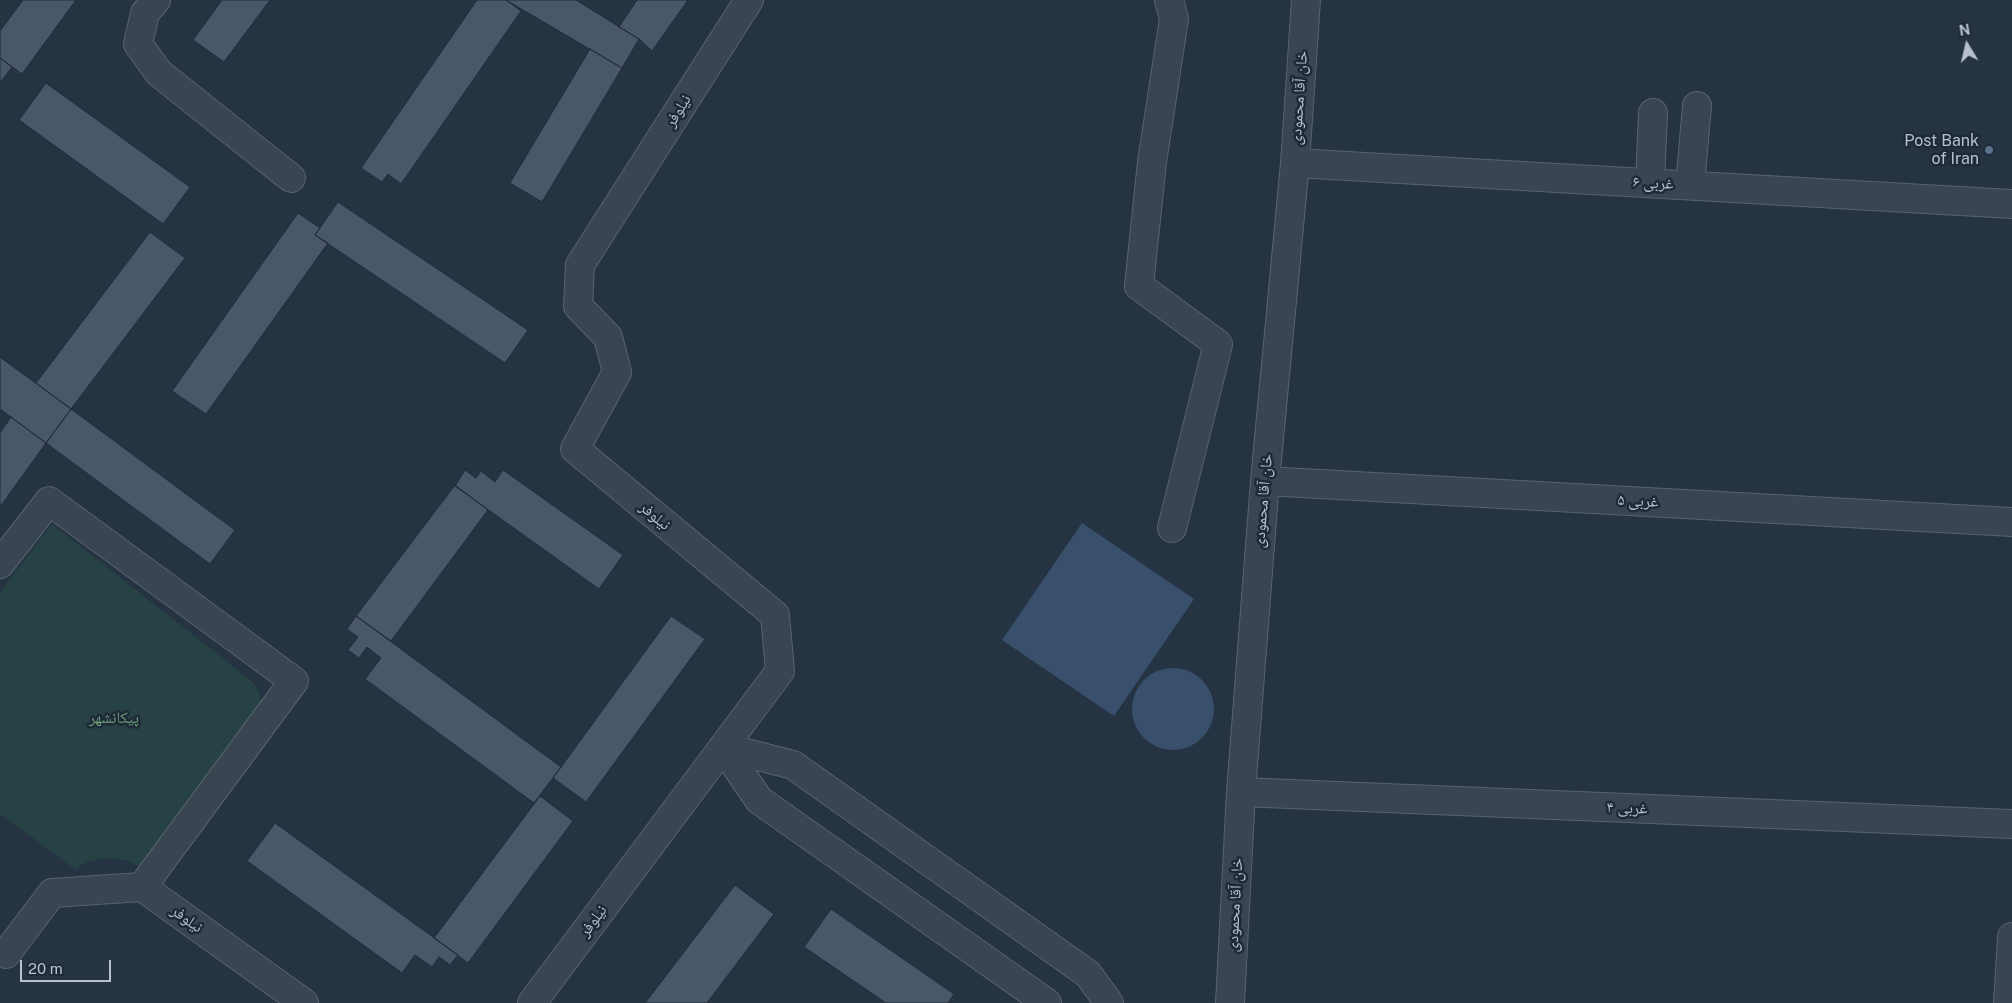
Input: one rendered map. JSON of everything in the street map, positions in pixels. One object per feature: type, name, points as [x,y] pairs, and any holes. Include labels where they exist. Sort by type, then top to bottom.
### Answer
[{"type":"street","points":[[156,0],[145,13],[138,44],[159,73],[291,178]]},
{"type":"street","name":"نیلوفر","points":[[536,1001],[780,671],[775,615],[574,449],[617,372],[608,337],[578,306],[580,265],[749,0]]},
{"type":"street","points":[[1169,0],[1174,19],[1152,162],[1139,286],[1218,344],[1172,528]]},
{"type":"street","name":"خان آقا محمودی","points":[[1230,1003],[1241,792],[1265,481],[1295,163],[1306,0]]},
{"type":"street","points":[[1690,185],[1697,106]]},
{"type":"street","points":[[1650,183],[1653,113]]},
{"type":"street","name":"۶ غربی","points":[[1295,163],[2012,204]]},
{"type":"street","name":"۵ غربی","points":[[1265,481],[2012,522]]},
{"type":"street","points":[[0,564],[49,502],[294,681],[142,887],[52,893],[6,954]]},
{"type":"street","points":[[722,747],[759,800],[1047,1003]]},
{"type":"street","points":[[722,747],[793,764],[1088,974],[1109,1003]]},
{"type":"street","name":"۴ غربی","points":[[1241,792],[2012,824]]},
{"type":"street","name":"نیلوفر","points":[[142,887],[304,1003]]},
{"type":"street","points":[[2008,1003],[2012,937]]},
{"type":"green space","name":"پیکانشهر","points":[[52,524],[234,667],[254,684],[260,693],[260,709],[145,870],[127,860],[104,858],[87,862],[75,869],[0,814],[0,592]]},
{"type":"water","points":[[1082,523],[1194,599],[1114,716],[1002,640]]},
{"type":"water","points":[[1173,668],[1189,671],[1202,680],[1211,693],[1214,709],[1211,725],[1202,738],[1189,747],[1173,750],[1157,747],[1144,738],[1135,725],[1132,709],[1135,693],[1144,680],[1157,671]]},
{"type":"building","points":[[23,0],[76,0],[22,74],[0,58],[0,31]]},
{"type":"building","points":[[222,0],[270,0],[224,62],[193,40]]},
{"type":"building","points":[[477,0],[506,0],[521,11],[401,184],[388,174],[382,182],[361,168]]},
{"type":"building","points":[[506,0],[576,0],[639,39],[622,68]]},
{"type":"building","points":[[637,0],[688,0],[652,51],[639,39],[619,27]]},
{"type":"building","points":[[590,49],[622,68],[542,202],[510,183]]},
{"type":"building","points":[[0,58],[12,67],[0,83]]},
{"type":"building","points":[[46,83],[190,187],[163,224],[19,120]]},
{"type":"building","points":[[338,202],[528,330],[505,363],[315,235]]},
{"type":"building","points":[[298,213],[320,228],[315,235],[328,243],[206,414],[172,391]]},
{"type":"building","points":[[150,232],[185,258],[71,409],[36,383]]},
{"type":"building","points":[[0,357],[71,409],[46,443],[0,409]]},
{"type":"building","points":[[71,409],[235,530],[210,564],[46,443]]},
{"type":"building","points":[[11,417],[46,443],[0,507],[0,433]]},
{"type":"building","points":[[465,470],[476,478],[481,471],[495,482],[503,470],[623,555],[599,589],[455,486]]},
{"type":"building","points":[[455,485],[488,510],[391,641],[356,616]]},
{"type":"building","points":[[356,616],[561,767],[534,803],[365,679],[381,658],[367,647],[359,658],[348,650],[358,637],[347,629]]},
{"type":"building","points":[[671,616],[705,639],[586,802],[553,778]]},
{"type":"building","points":[[540,796],[573,821],[468,963],[434,938]]},
{"type":"building","points":[[275,823],[458,955],[450,965],[439,957],[432,967],[415,955],[402,973],[247,861]]},
{"type":"building","points":[[735,885],[774,914],[707,1003],[645,1003]]},
{"type":"building","points":[[831,909],[954,994],[948,1003],[886,1003],[804,947]]},
{"type":"place","name":"Post Bank of Iran","points":[[1989,150]]}]
